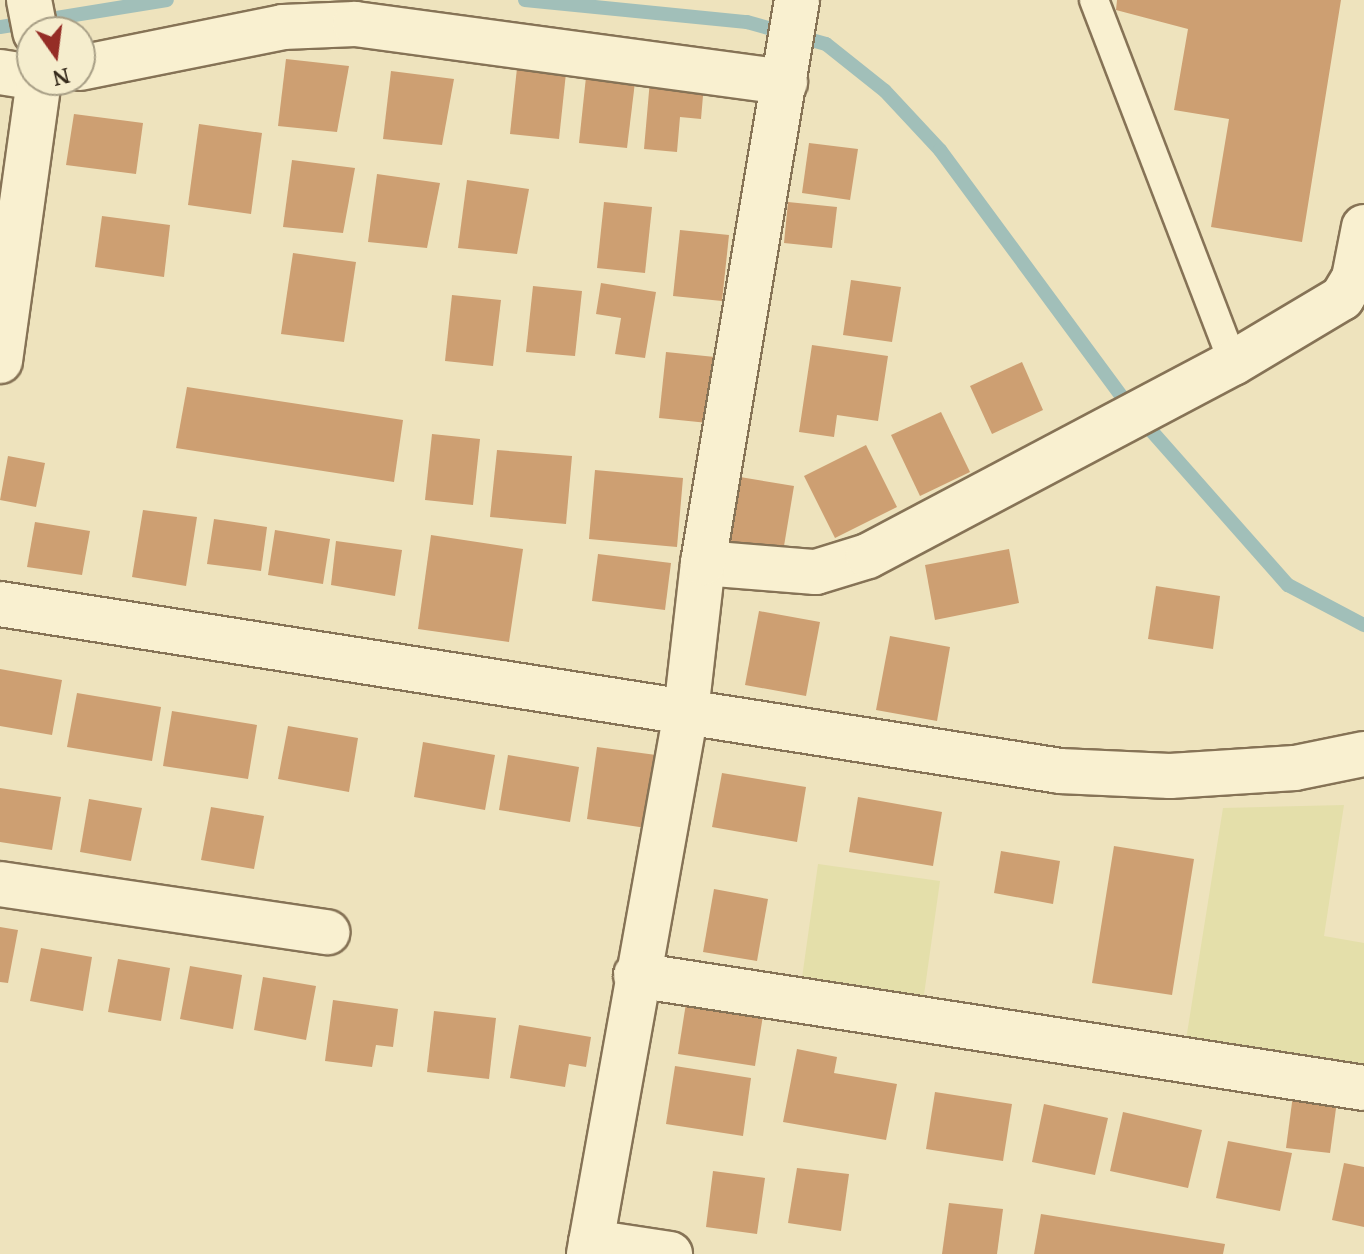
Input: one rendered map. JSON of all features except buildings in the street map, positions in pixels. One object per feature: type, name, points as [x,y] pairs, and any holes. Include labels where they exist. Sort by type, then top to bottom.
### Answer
[{"type":"street","points":[[670,1254],[590,1248],[636,975],[686,712],[703,563],[797,0]]},
{"type":"street","points":[[96,65],[283,27],[355,24],[785,76]]},
{"type":"street","points":[[0,361],[37,96]]},
{"type":"street","points":[[703,563],[816,572],[868,556],[1233,363],[1342,298],[1354,278],[1364,227]]},
{"type":"street","points":[[0,604],[1060,771],[1170,776],[1295,768],[1364,754]]},
{"type":"street","points":[[0,884],[327,932]]},
{"type":"street","points":[[636,975],[1364,1088]]},
{"type":"lane","points":[[1094,0],[1233,363]]},
{"type":"shaded area","points":[[1344,805],[1324,936],[1364,943],[1364,1071],[1185,1046],[1223,808]]},
{"type":"shaded area","points":[[818,864],[940,881],[923,1002],[801,985]]},
{"type":"waterway","points":[[0,27],[167,0]]},
{"type":"waterway","points":[[525,0],[747,22],[826,44],[885,91],[940,150],[1125,401],[1288,585],[1364,625]]}]
